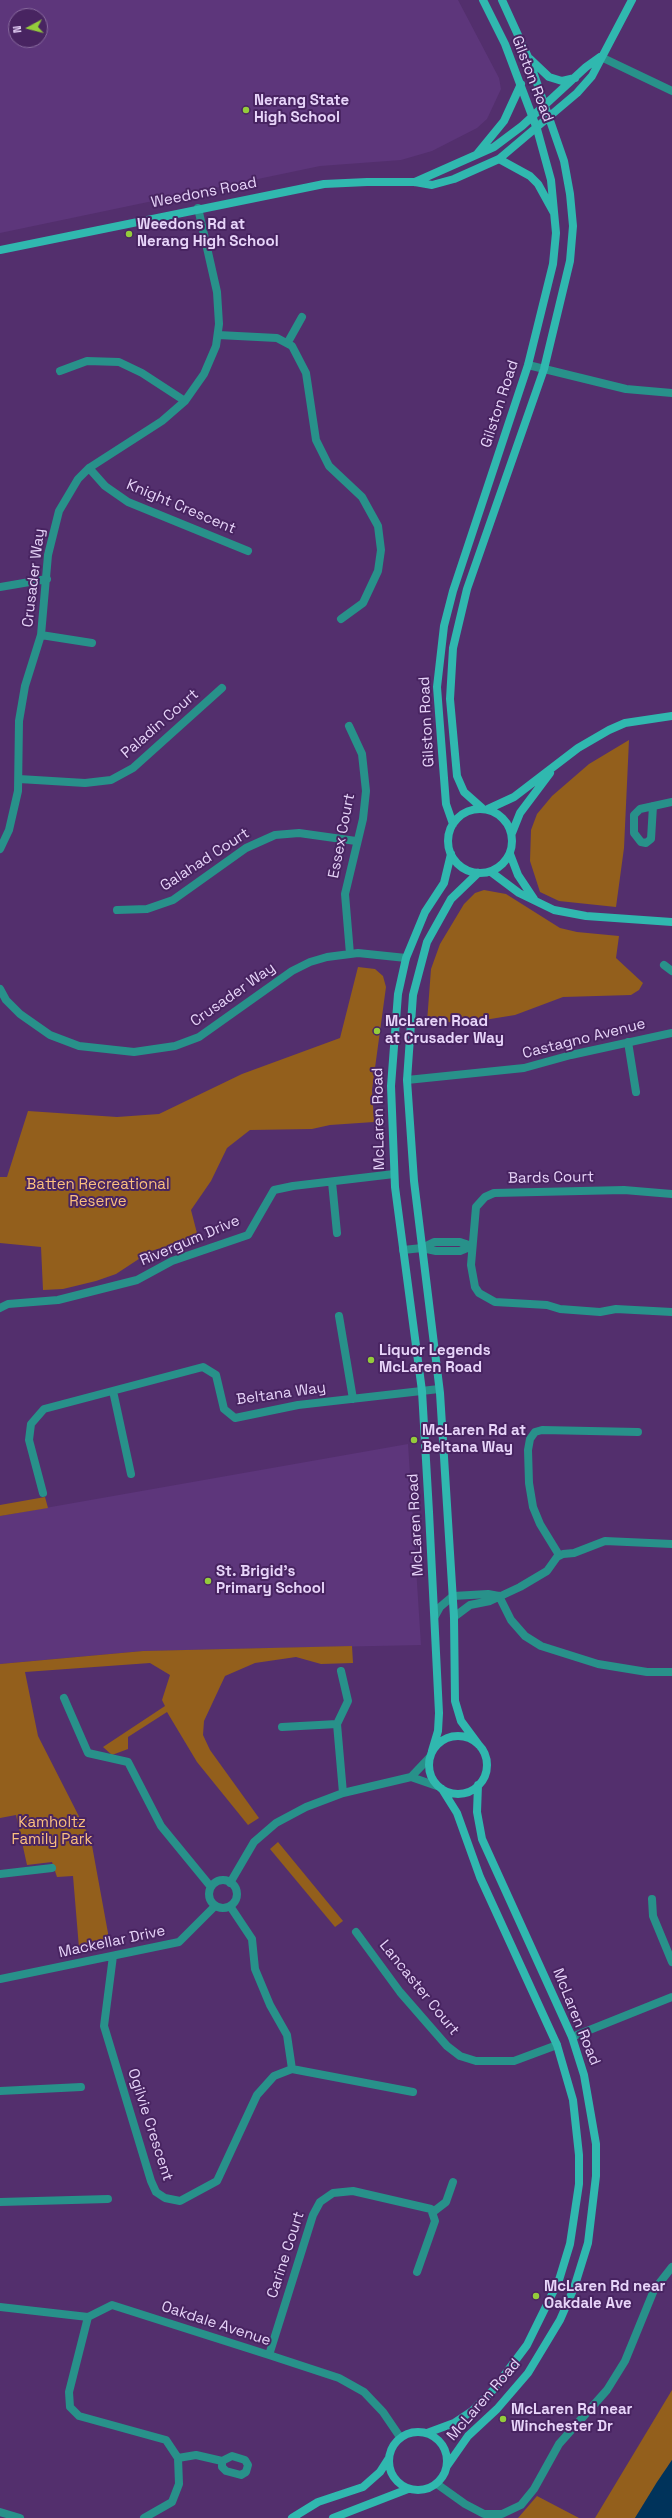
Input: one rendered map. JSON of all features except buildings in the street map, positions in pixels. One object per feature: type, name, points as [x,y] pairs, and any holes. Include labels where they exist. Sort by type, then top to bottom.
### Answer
[{"type":"main road","name":"Gilston Road","points":[[453,824],[446,804],[437,687],[444,626],[453,591],[528,365],[553,264],[557,218],[551,180],[532,116],[505,44],[483,0]]},
{"type":"main road","name":"Gilston Road","points":[[485,809],[464,792],[457,776],[450,699],[453,648],[467,589],[544,369],[570,261],[572,226],[568,176],[550,118],[528,57],[502,0]]},
{"type":"main road","name":"Weedons Road","points":[[0,250],[198,208],[324,184],[415,182],[432,185],[454,179],[499,159],[550,118],[592,76],[632,0]]},
{"type":"main road","points":[[528,57],[549,77],[562,81],[575,78]]},
{"type":"main road","name":"Weedons Road","points":[[415,182],[429,174],[474,158],[494,147],[545,105],[586,67],[601,57]]},
{"type":"main road","points":[[474,158],[504,121],[521,84]]},
{"type":"main road","points":[[499,159],[530,176],[538,184],[557,218]]},
{"type":"main road","points":[[510,854],[499,868],[491,872],[478,874],[462,868],[451,854],[448,840],[453,824],[465,812],[485,809],[514,797],[578,748],[609,730],[625,723],[672,716]]},
{"type":"main road","points":[[535,900],[518,875],[510,854],[512,833],[520,813],[556,766]]},
{"type":"main road","points":[[485,809],[504,818],[512,833]]},
{"type":"main road","name":"McLaren Road","points":[[431,1754],[438,1731],[439,1713],[422,1391],[394,1174],[391,1128],[393,1050],[398,994],[406,958],[425,912],[444,883],[451,854]]},
{"type":"main road","points":[[491,872],[519,893],[554,910],[570,914],[672,922]]},
{"type":"main road","name":"McLaren Road","points":[[478,874],[451,899],[427,942],[413,995],[407,1080],[411,1155],[439,1390],[453,1596],[455,1701],[461,1721],[478,1744]]},
{"type":"main road","points":[[453,1736],[471,1738],[478,1744],[486,1758],[487,1766],[478,1785],[461,1794],[440,1788],[429,1772],[431,1754],[437,1744],[453,1736]]},
{"type":"main road","name":"McLaren Road","points":[[447,2466],[468,2436],[497,2409],[542,2353],[560,2320],[574,2288],[588,2243],[594,2198],[596,2144],[584,2075],[572,2037],[487,1850],[479,1827],[478,1785]]},
{"type":"main road","name":"McLaren Road","points":[[427,2433],[454,2423],[472,2411],[494,2389],[527,2345],[559,2280],[570,2244],[576,2212],[579,2155],[573,2100],[557,2045],[480,1877],[457,1813],[440,1788]]},
{"type":"main road","points":[[292,2518],[318,2502],[363,2487],[380,2472],[394,2443],[400,2437],[411,2432],[427,2433],[443,2446],[447,2458],[447,2466],[437,2484],[428,2489],[408,2489],[333,2518]]},
{"type":"main road","points":[[388,2458],[393,2477],[408,2489]]},
{"type":"street","points":[[601,57],[672,91]]},
{"type":"street","name":"Crusader Way","points":[[0,849],[9,830],[19,779],[19,721],[25,686],[41,635],[48,555],[55,521],[71,489],[89,468],[162,421],[185,401],[204,374],[218,335],[217,292],[198,208]]},
{"type":"street","points":[[288,342],[302,317]]},
{"type":"street","points":[[218,335],[276,338],[288,342],[297,353],[306,373],[316,440],[329,466],[362,497],[378,526],[381,550],[378,571],[363,603],[342,619]]},
{"type":"street","points":[[60,372],[86,361],[119,362],[142,372],[185,401]]},
{"type":"street","points":[[528,365],[626,389],[672,393]]},
{"type":"street","name":"Knight Crescent","points":[[89,468],[105,486],[128,502],[248,551]]},
{"type":"street","points":[[0,587],[47,579]]},
{"type":"street","points":[[41,635],[92,643]]},
{"type":"street","name":"Paladin Court","points":[[19,779],[85,783],[110,780],[133,768],[222,688]]},
{"type":"street","name":"Essex Court","points":[[348,726],[362,754],[365,772],[363,819],[356,841],[345,894],[350,954]]},
{"type":"street","points":[[653,806],[672,802]]},
{"type":"street","name":"Galahad Court","points":[[117,910],[147,909],[173,900],[246,848],[274,835],[299,833],[356,841]]},
{"type":"street","name":"Crusader Way","points":[[0,989],[3,1002],[37,1027],[74,1045],[97,1050],[134,1052],[175,1046],[199,1037],[298,968],[327,957],[350,954],[406,958]]},
{"type":"street","points":[[664,965],[672,971]]},
{"type":"street","name":"Castagno Avenue","points":[[407,1080],[524,1068],[628,1042],[672,1033]]},
{"type":"street","points":[[628,1042],[636,1092]]},
{"type":"street","name":"Rivergum Drive","points":[[0,1308],[8,1304],[58,1300],[137,1280],[172,1261],[248,1235],[274,1190],[292,1186],[394,1174]]},
{"type":"street","points":[[332,1182],[337,1233]]},
{"type":"street","name":"Bards Court","points":[[672,1194],[624,1190],[494,1193],[485,1197],[476,1207],[471,1265],[475,1287],[484,1297],[495,1302],[547,1305],[560,1310],[600,1312],[616,1309],[672,1312]]},
{"type":"street","points":[[403,1250],[422,1248],[434,1242],[460,1242],[472,1246]]},
{"type":"street","points":[[339,1316],[353,1399]]},
{"type":"street","name":"Beltana Way","points":[[43,1494],[29,1440],[30,1424],[44,1410],[203,1367],[216,1376],[224,1409],[235,1418],[298,1405],[439,1390]]},
{"type":"street","points":[[113,1391],[131,1474]]},
{"type":"street","points":[[559,1555],[540,1524],[532,1503],[528,1458],[530,1439],[535,1432],[542,1430],[638,1432]]},
{"type":"street","points":[[454,1616],[470,1605],[490,1601],[516,1590],[547,1572],[559,1555],[574,1553],[605,1541],[672,1544]]},
{"type":"street","points":[[435,1616],[440,1607],[453,1596],[488,1594],[500,1596]]},
{"type":"street","points":[[500,1596],[511,1620],[525,1636],[541,1646],[598,1664],[647,1672],[672,1672]]},
{"type":"street","points":[[341,1671],[348,1701],[337,1724],[343,1793]]},
{"type":"street","points":[[64,1698],[88,1753],[128,1762],[161,1826],[211,1887]]},
{"type":"street","points":[[282,1727],[337,1724]]},
{"type":"street","points":[[411,1777],[431,1754]]},
{"type":"street","points":[[230,1883],[254,1842],[276,1824],[306,1807],[343,1793],[411,1777],[440,1788]]},
{"type":"street","points":[[0,1874],[52,1868]]},
{"type":"street","points":[[230,1883],[218,1881],[211,1887],[209,1897],[215,1906],[230,1906]]},
{"type":"street","points":[[230,1883],[236,1895],[230,1906]]},
{"type":"street","points":[[652,1900],[652,1916],[672,1962]]},
{"type":"street","name":"Mackellar Drive","points":[[0,1979],[179,1942],[215,1906]]},
{"type":"street","points":[[230,1906],[252,1939],[255,1969],[270,2004],[287,2035],[292,2069],[413,2092]]},
{"type":"street","name":"Lancaster Court","points":[[356,1932],[400,1992],[447,2046],[460,2056],[476,2061],[514,2061],[557,2045]]},
{"type":"street","name":"Ogilvie Crescent","points":[[112,1956],[104,2026],[151,2181],[156,2192],[165,2198],[180,2201],[217,2181],[257,2095],[274,2076],[292,2069]]},
{"type":"street","points":[[572,2037],[672,1997]]},
{"type":"street","points":[[0,2091],[81,2087]]},
{"type":"street","points":[[417,2272],[435,2221],[434,2212],[446,2202],[453,2182]]},
{"type":"street","name":"Carine Court","points":[[269,2355],[311,2222],[320,2202],[333,2193],[348,2191],[426,2207],[434,2212]]},
{"type":"street","points":[[0,2202],[108,2199]]},
{"type":"street","points":[[437,2484],[465,2504],[484,2514],[502,2516],[521,2505],[534,2489],[559,2444],[607,2390],[625,2361],[654,2290],[672,2267]]},
{"type":"street","name":"Oakdale Avenue","points":[[88,2317],[112,2305],[339,2378],[364,2392],[383,2412],[400,2437]]},
{"type":"street","points":[[0,2307],[88,2317],[69,2392],[70,2407],[79,2416],[166,2440],[178,2458],[179,2484],[172,2502],[144,2518]]},
{"type":"street","points":[[178,2458],[196,2455],[222,2460]]},
{"type":"street","points":[[0,2512],[20,2518]]},
{"type":"shaded area","name":"Nerang State High School","points":[[0,0],[458,0],[499,78],[501,89],[487,119],[477,128],[432,151],[401,160],[320,166],[0,233]]},
{"type":"shaded area","name":"St. Brigid's Primary School","points":[[408,1444],[421,1645],[143,1651],[0,1664],[0,1516]]},
{"type":"green space","points":[[629,740],[624,848],[616,907],[559,901],[540,892],[530,861],[531,830],[537,814],[552,796],[589,764]]},
{"type":"green space","points":[[484,890],[506,894],[560,928],[577,932],[619,936],[616,958],[643,983],[639,990],[631,995],[563,997],[515,1015],[472,1022],[427,1022],[431,969],[440,944],[464,904],[475,893]]},
{"type":"green space","name":"Batten Recreational Reserve","points":[[358,967],[375,969],[383,976],[386,987],[372,1090],[374,1122],[330,1125],[312,1129],[250,1130],[227,1148],[211,1181],[191,1210],[198,1237],[151,1251],[116,1274],[96,1281],[63,1289],[43,1290],[41,1247],[0,1243],[0,1177],[7,1177],[28,1111],[117,1117],[159,1114],[242,1074],[340,1038]]},
{"type":"green space","points":[[45,1497],[48,1508],[0,1516],[0,1505]]},
{"type":"green space","name":"Kamholtz Family Park","points":[[352,1646],[353,1663],[321,1664],[296,1657],[255,1663],[225,1676],[204,1721],[203,1735],[210,1750],[259,1818],[248,1825],[197,1762],[167,1712],[128,1737],[128,1749],[112,1755],[103,1747],[165,1706],[162,1700],[170,1675],[150,1663],[25,1672],[38,1736],[91,1840],[110,1944],[79,1948],[73,1876],[57,1877],[52,1862],[27,1865],[16,1815],[0,1818],[0,1664],[143,1651]]},
{"type":"green space","points":[[278,1842],[343,1921],[335,1927],[270,1849]]},
{"type":"green space","points":[[672,2390],[672,2460],[635,2518],[595,2518]]},
{"type":"green space","points":[[537,2496],[579,2518],[518,2518]]},
{"type":"water","points":[[672,2460],[672,2518],[635,2518],[657,2482]]},
{"type":"place","name":"Nerang State High School","points":[[246,110]]},
{"type":"place","name":"Weedons Rd at Nerang High School","points":[[129,234]]},
{"type":"place","name":"McLaren Road at Crusader Way","points":[[377,1031]]},
{"type":"place","name":"Liquor Legends McLaren Road","points":[[371,1360]]},
{"type":"place","name":"McLaren Rd at Beltana Way","points":[[414,1440]]},
{"type":"place","name":"St. Brigid's Primary School","points":[[208,1581]]},
{"type":"place","name":"McLaren Rd near Oakdale Ave","points":[[536,2296]]},
{"type":"place","name":"McLaren Rd near Winchester Dr","points":[[503,2419]]}]
